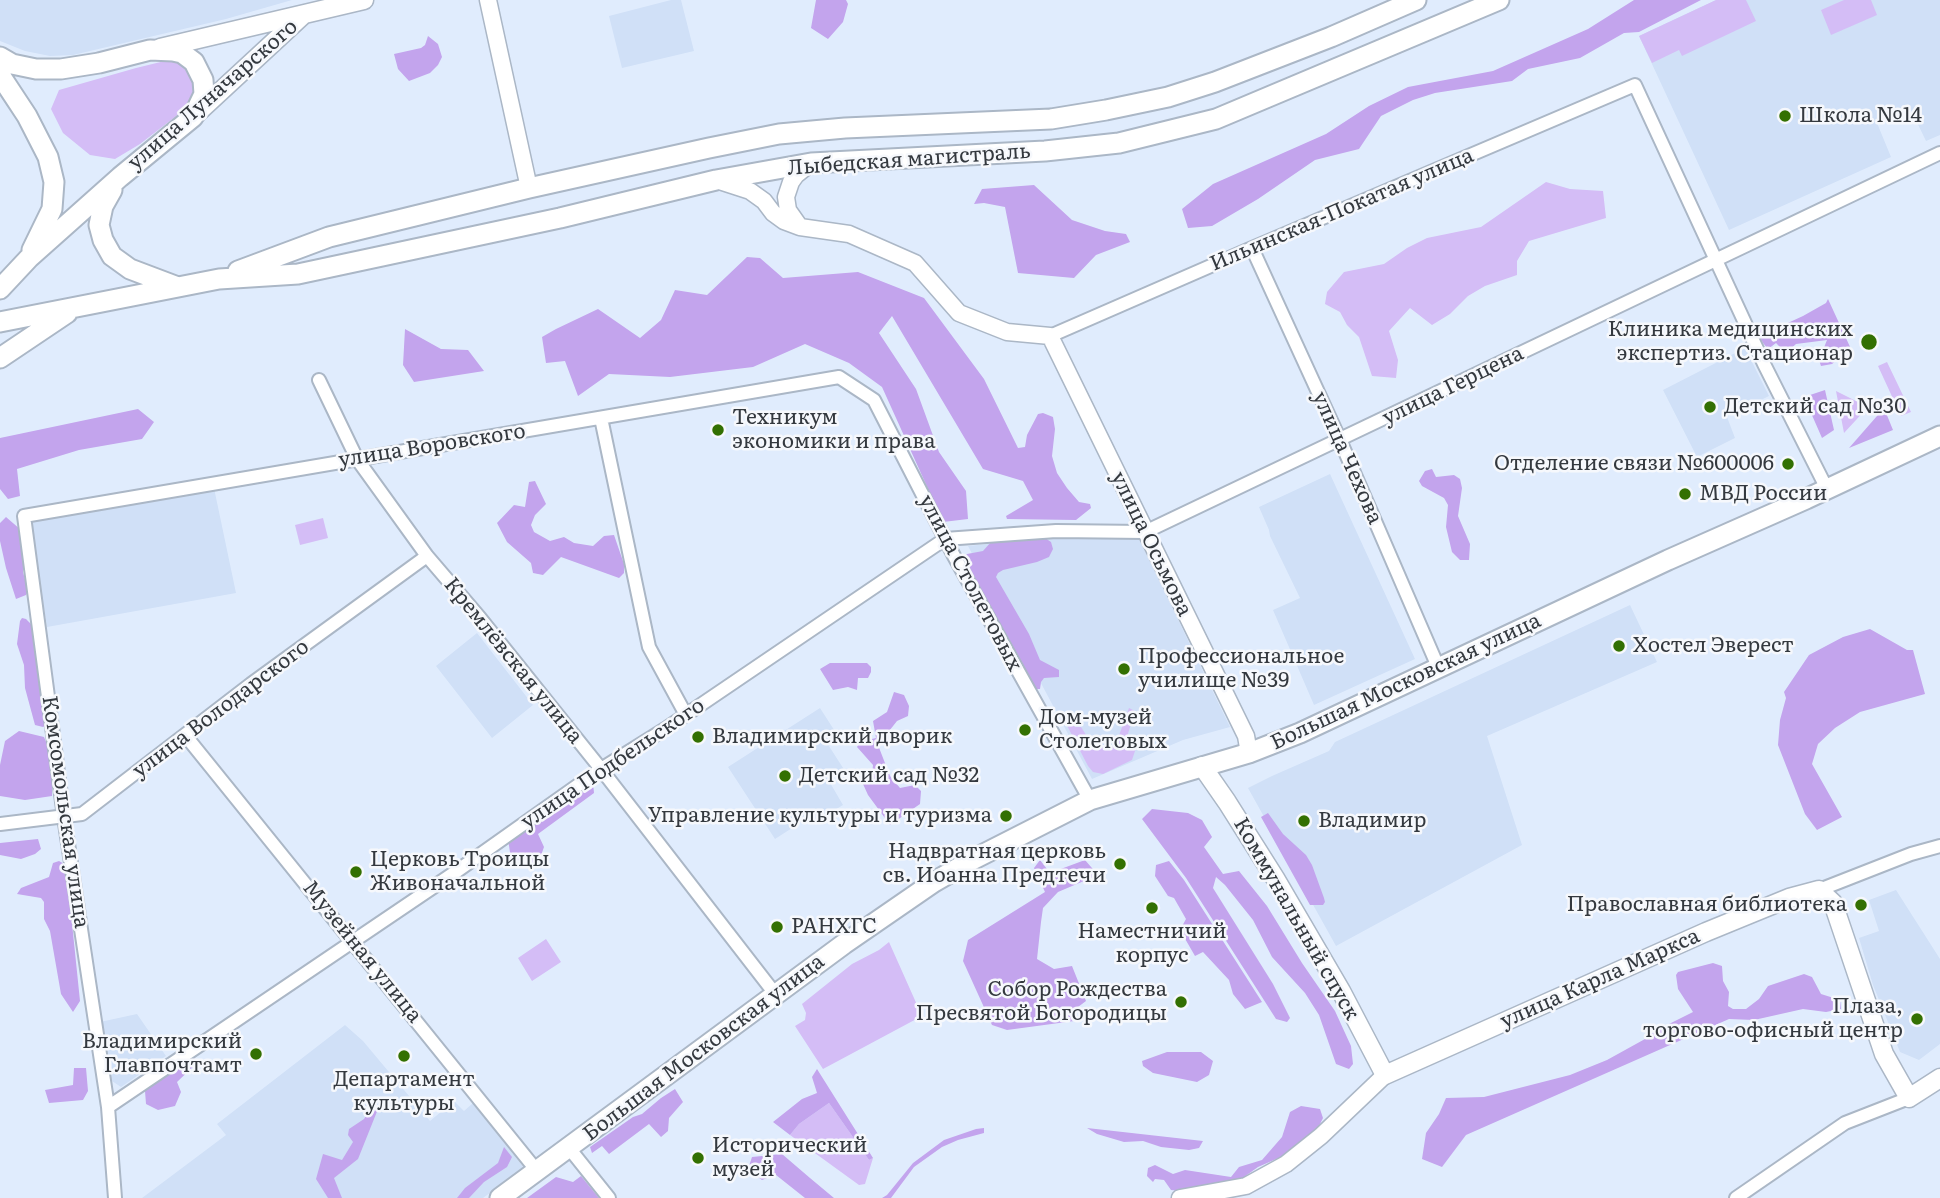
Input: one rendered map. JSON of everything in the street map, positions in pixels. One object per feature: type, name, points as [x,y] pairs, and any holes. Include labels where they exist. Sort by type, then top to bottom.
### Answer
[{"type":"main road","name":"улица Луначарского","points":[[0,57],[12,64],[36,69],[61,69],[99,63],[364,0]]},
{"type":"main road","name":"Лыбедская магистраль","points":[[219,279],[329,237],[529,188],[779,134],[845,128],[1051,119],[1156,100],[1214,82],[1331,37],[1416,0]]},
{"type":"main road","name":"Лыбедская магистраль","points":[[0,322],[219,279],[298,274],[548,221],[716,180],[811,163],[1045,151],[1119,142],[1173,131],[1216,119],[1269,98],[1499,0]]},
{"type":"main road","name":"улица Луначарского","points":[[29,258],[193,117],[306,13]]},
{"type":"main road","points":[[149,50],[182,53],[194,62],[203,80],[204,94],[193,117]]},
{"type":"main road","points":[[0,75],[27,116],[48,157],[54,182],[52,209],[29,258],[0,289]]},
{"type":"main road","points":[[120,177],[103,206],[99,225],[103,240],[113,256],[130,269],[176,287]]},
{"type":"main road","points":[[0,358],[73,308]]},
{"type":"main road","name":"Большая Московская улица","points":[[500,1198],[776,995],[934,882],[972,860],[1090,800],[1249,753],[1300,733],[1940,436]]},
{"type":"main road","name":"Коммунальный спуск","points":[[1202,766],[1275,878],[1385,1075]]},
{"type":"main road","points":[[1819,890],[1833,903],[1884,1054],[1909,1098],[1940,1078]]},
{"type":"main road","name":"улица Карла Маркса","points":[[1385,1075],[1730,922],[1789,898],[1819,890]]},
{"type":"street","points":[[488,0],[529,188]]},
{"type":"street","name":"Ильинская-Покатая улица","points":[[1049,336],[1635,85],[1716,261]]},
{"type":"street","name":"улица Герцена","points":[[945,540],[1056,531],[1145,532],[1940,153]]},
{"type":"street","points":[[800,227],[788,210],[786,197],[796,175],[811,163]]},
{"type":"street","points":[[716,180],[750,191],[783,221],[800,227],[849,234],[915,263],[959,313],[1007,332],[1049,336]]},
{"type":"street","name":"улица Чехова","points":[[1252,248],[1340,440],[1439,669]]},
{"type":"street","points":[[1716,261],[1827,489]]},
{"type":"street","name":"улица Осьмова","points":[[1049,336],[1246,736],[1249,753]]},
{"type":"street","name":"улица Воровского","points":[[24,516],[839,377]]},
{"type":"street","name":"улица Столетовых","points":[[839,377],[874,400],[945,540],[1090,800]]},
{"type":"street","name":"Кремлёвская улица","points":[[318,380],[357,459],[427,556],[601,769],[776,995]]},
{"type":"street","points":[[601,418],[649,647],[686,715]]},
{"type":"street","name":"Комсомольская улица","points":[[24,516],[64,817],[108,1107],[115,1198]]},
{"type":"street","name":"улица Подбельского","points":[[108,1107],[601,769],[686,715],[945,540]]},
{"type":"street","name":"улица Володарского","points":[[0,824],[82,814],[251,684],[427,556]]},
{"type":"street","name":"Музейная улица","points":[[185,735],[537,1171]]},
{"type":"street","points":[[1819,890],[1911,854],[1940,846]]},
{"type":"street","points":[[1180,1198],[1246,1185],[1286,1164],[1321,1136],[1385,1075]]},
{"type":"street","points":[[1736,1198],[1845,1123],[1909,1098]]},
{"type":"street","points":[[569,1148],[608,1198]]},
{"type":"shaded area","points":[[0,0],[292,0],[226,19],[73,55],[50,56],[25,51],[0,41]]},
{"type":"shaded area","points":[[671,0],[681,0],[694,51],[622,68],[609,16]]},
{"type":"shaded area","points":[[816,0],[846,0],[848,4],[843,22],[828,39],[811,28]]},
{"type":"shaded area","points":[[1634,0],[1701,0],[1639,32],[1624,33],[1580,58],[1528,69],[1512,81],[1435,93],[1413,100],[1381,116],[1359,149],[1315,160],[1212,226],[1188,228],[1182,209],[1213,184],[1326,134],[1369,106],[1408,87],[1493,71],[1588,29]]},
{"type":"shaded area","name":"Школа №14","points":[[1716,0],[1940,0],[1940,135],[1926,141],[1910,108],[1877,123],[1891,157],[1729,230],[1639,36]]},
{"type":"shaded area","points":[[1716,0],[1746,0],[1756,21],[1682,56],[1679,50],[1652,63],[1639,36]]},
{"type":"shaded area","points":[[1844,0],[1871,0],[1877,15],[1831,35],[1821,10]]},
{"type":"shaded area","points":[[428,36],[438,44],[442,57],[430,73],[409,81],[398,69],[394,54],[421,48]]},
{"type":"shaded area","points":[[173,59],[187,65],[193,79],[194,91],[189,103],[175,117],[140,144],[115,159],[90,155],[63,133],[51,109],[59,90]]},
{"type":"shaded area","points":[[1546,182],[1570,189],[1603,191],[1606,218],[1529,241],[1517,261],[1517,275],[1485,286],[1468,296],[1450,314],[1432,325],[1410,308],[1389,331],[1398,360],[1396,378],[1372,376],[1359,337],[1347,325],[1340,312],[1325,304],[1327,292],[1344,272],[1384,264],[1427,238],[1481,227]]},
{"type":"shaded area","points":[[1034,185],[1072,220],[1105,231],[1126,234],[1130,242],[1096,255],[1074,278],[1018,273],[1005,207],[974,204],[982,189]]},
{"type":"shaded area","points":[[747,257],[760,258],[783,278],[858,272],[924,298],[984,379],[1018,448],[1025,447],[1027,435],[1038,414],[1053,417],[1055,429],[1052,456],[1057,473],[1079,502],[1090,504],[1091,508],[1076,520],[1007,519],[1006,516],[1033,500],[1023,481],[983,469],[892,316],[879,333],[916,389],[939,452],[966,491],[968,519],[943,522],[882,387],[849,363],[805,344],[753,367],[670,377],[609,374],[578,396],[565,361],[546,363],[542,337],[556,329],[598,309],[640,338],[661,320],[675,290],[707,295]]},
{"type":"shaded area","points":[[1828,299],[1851,349],[1832,364],[1821,366],[1819,360],[1827,340],[1796,344],[1786,353],[1776,343],[1768,349],[1763,343],[1757,331],[1761,328],[1766,333],[1803,316],[1826,303]]},
{"type":"shaded area","points":[[405,329],[441,349],[468,350],[484,371],[414,382],[403,365]]},
{"type":"shaded area","name":"Детский сад №30","points":[[1745,348],[1769,396],[1727,417],[1735,438],[1697,457],[1663,390]]},
{"type":"shaded area","points":[[1887,362],[1911,412],[1901,416],[1878,366]]},
{"type":"shaded area","points":[[1825,390],[1834,430],[1822,438],[1804,397]]},
{"type":"shaded area","points":[[1836,391],[1868,407],[1844,433]]},
{"type":"shaded area","points":[[1884,408],[1893,430],[1849,448]]},
{"type":"shaded area","points":[[138,409],[154,422],[142,439],[79,450],[17,469],[20,496],[8,499],[0,489],[0,438]]},
{"type":"shaded area","points":[[1432,469],[1436,477],[1454,475],[1460,479],[1462,488],[1458,516],[1470,544],[1469,560],[1460,560],[1452,552],[1446,527],[1448,505],[1444,498],[1422,486],[1419,481],[1425,471]]},
{"type":"shaded area","points":[[1330,474],[1415,659],[1314,705],[1273,610],[1300,598],[1259,507]]},
{"type":"shaded area","points":[[535,481],[546,504],[535,515],[531,525],[534,532],[550,541],[564,537],[574,543],[593,546],[604,536],[614,535],[624,564],[624,573],[619,578],[561,557],[543,575],[533,573],[531,563],[507,542],[497,523],[514,505],[525,507],[529,482]]},
{"type":"shaded area","points":[[214,488],[236,593],[47,627],[30,520]]},
{"type":"shaded area","points":[[6,517],[21,530],[25,557],[23,572],[28,591],[26,595],[16,599],[0,541],[0,523]]},
{"type":"shaded area","points":[[323,518],[328,538],[300,545],[295,525]]},
{"type":"shaded area","points":[[1042,536],[1051,542],[1053,549],[1049,557],[1003,570],[996,577],[1029,634],[1040,660],[1059,670],[1059,677],[1044,678],[1040,689],[1032,689],[962,559],[967,554],[983,551],[991,542]]},
{"type":"shaded area","points":[[1138,537],[1230,727],[1183,740],[1092,779],[968,546],[1038,539]]},
{"type":"shaded area","points":[[1630,605],[1657,662],[1487,736],[1522,845],[1336,946],[1248,788],[1329,751],[1335,742]]},
{"type":"shaded area","points":[[22,618],[36,629],[35,650],[49,719],[43,727],[35,725],[25,688],[24,665],[17,644]]},
{"type":"shaded area","points":[[1870,629],[1907,650],[1913,650],[1925,694],[1860,712],[1835,728],[1818,744],[1812,764],[1842,817],[1817,830],[1805,814],[1778,745],[1780,720],[1786,698],[1784,692],[1809,655],[1843,637]]},
{"type":"shaded area","points":[[477,633],[533,705],[492,738],[436,666]]},
{"type":"shaded area","points":[[830,663],[867,663],[871,672],[868,678],[858,678],[857,690],[848,687],[833,690],[820,669]]},
{"type":"shaded area","points":[[894,692],[904,695],[909,706],[908,716],[897,721],[878,745],[890,776],[900,788],[915,785],[921,791],[920,804],[890,825],[863,784],[872,776],[873,765],[857,747],[860,742],[876,738],[873,721],[887,712]]},
{"type":"shaded area","name":"Детский сад №32","points":[[820,708],[838,736],[827,743],[845,771],[829,781],[843,805],[818,820],[803,821],[775,839],[728,767]]},
{"type":"shaded area","points":[[1129,708],[1135,711],[1126,740],[1137,745],[1132,760],[1103,774],[1093,772],[1060,712],[1072,721],[1075,727],[1081,727],[1095,746],[1109,748],[1117,741]]},
{"type":"shaded area","points":[[19,731],[44,737],[52,756],[52,796],[25,800],[0,796],[0,765],[5,741]]},
{"type":"shaded area","points":[[593,782],[594,793],[538,834],[544,847],[538,864],[511,859],[508,839]]},
{"type":"shaded area","points":[[1152,809],[1188,813],[1202,820],[1212,837],[1204,847],[1223,874],[1239,871],[1267,906],[1335,1011],[1351,1046],[1353,1064],[1349,1069],[1336,1064],[1319,1015],[1305,993],[1272,957],[1253,920],[1216,877],[1213,888],[1273,984],[1290,1018],[1287,1022],[1276,1019],[1186,878],[1142,819]]},
{"type":"shaded area","points":[[1268,813],[1283,834],[1306,855],[1312,865],[1324,898],[1323,905],[1310,905],[1261,817]]},
{"type":"shaded area","points":[[38,839],[41,849],[35,854],[21,859],[0,855],[0,843]]},
{"type":"shaded area","points":[[1040,860],[1050,873],[1085,860],[1098,875],[1058,892],[1043,908],[1037,959],[1054,969],[1072,966],[1086,1001],[1074,1010],[1074,1021],[1007,1030],[992,1025],[963,961],[968,940],[1045,892],[1034,868]]},
{"type":"shaded area","points":[[59,861],[66,865],[80,1001],[73,1012],[61,994],[50,931],[44,919],[44,902],[41,898],[17,894],[21,888],[49,877],[53,863]]},
{"type":"shaded area","points":[[1169,861],[1262,1002],[1245,1009],[1233,994],[1229,980],[1203,952],[1195,956],[1180,930],[1186,919],[1174,898],[1168,896],[1155,876],[1156,865]]},
{"type":"shaded area","points":[[1896,890],[1940,959],[1940,1044],[1919,1060],[1900,1052],[1873,985],[1859,938],[1879,931],[1869,900]]},
{"type":"shaded area","points":[[546,939],[561,962],[532,981],[518,958]]},
{"type":"shaded area","points":[[889,942],[922,1016],[823,1069],[795,1026],[805,1020],[806,1013],[802,1004],[852,964]]},
{"type":"shaded area","points":[[1713,963],[1722,966],[1723,981],[1729,992],[1728,1006],[1733,1009],[1746,1009],[1759,999],[1768,986],[1804,974],[1812,977],[1821,994],[1840,1000],[1841,1009],[1826,1012],[1803,1009],[1754,1020],[1729,1019],[1466,1135],[1442,1167],[1422,1159],[1426,1133],[1446,1098],[1484,1097],[1570,1075],[1607,1060],[1693,1012],[1678,989],[1676,975],[1678,972]]},
{"type":"shaded area","points":[[137,1014],[166,1056],[121,1087],[109,1079],[100,1022]]},
{"type":"shaded area","points":[[345,1025],[363,1041],[430,1121],[454,1101],[464,1111],[473,1103],[524,1168],[483,1198],[142,1198],[226,1135],[217,1124]]},
{"type":"shaded area","points":[[1167,1052],[1201,1052],[1213,1061],[1209,1075],[1197,1082],[1153,1073],[1143,1066],[1142,1061]]},
{"type":"shaded area","points":[[192,1056],[198,1062],[177,1082],[181,1092],[175,1106],[158,1110],[146,1104],[145,1091]]},
{"type":"shaded area","points":[[74,1068],[86,1068],[88,1091],[83,1100],[49,1103],[45,1090],[73,1085]]},
{"type":"shaded area","points":[[817,1069],[873,1158],[869,1160],[829,1103],[799,1124],[790,1135],[773,1122],[802,1099],[817,1093],[812,1077]]},
{"type":"shaded area","points":[[675,1089],[683,1102],[669,1118],[668,1131],[661,1137],[649,1124],[609,1154],[602,1146],[592,1153],[590,1147]]},
{"type":"shaded area","points":[[829,1103],[869,1160],[873,1158],[865,1184],[859,1185],[790,1135],[799,1124]]},
{"type":"shaded area","points":[[1301,1106],[1320,1109],[1323,1118],[1317,1130],[1283,1156],[1258,1167],[1237,1182],[1181,1191],[1171,1190],[1164,1180],[1155,1179],[1153,1182],[1147,1176],[1148,1168],[1155,1165],[1173,1174],[1185,1170],[1231,1177],[1239,1167],[1262,1160],[1282,1137],[1290,1112]]},
{"type":"shaded area","points":[[378,1109],[358,1159],[334,1178],[342,1198],[328,1198],[316,1179],[323,1154],[342,1160],[353,1142],[348,1135],[349,1129],[364,1119],[370,1110]]},
{"type":"shaded area","points":[[984,1128],[984,1133],[942,1147],[914,1167],[891,1198],[882,1198],[913,1163],[944,1140]]},
{"type":"shaded area","points":[[1087,1128],[1203,1141],[1199,1148],[1189,1150],[1161,1147],[1143,1141],[1124,1142]]},
{"type":"shaded area","points":[[504,1147],[512,1157],[507,1167],[484,1182],[469,1198],[457,1198],[465,1188],[498,1163]]},
{"type":"shaded area","points":[[782,1154],[834,1198],[805,1198],[776,1175],[762,1180],[752,1173],[749,1166],[752,1157]]},
{"type":"shaded area","points":[[581,1176],[599,1198],[527,1198],[556,1177],[573,1182]]},
{"type":"place","name":"Школа №14","points":[[1785,116]]},
{"type":"place","name":"Клиника медицинских экспертиз. Стационар","points":[[1869,342]]},
{"type":"place","name":"Детский сад №30","points":[[1710,407]]},
{"type":"place","name":"Техникум экономики и права","points":[[718,430]]},
{"type":"place","name":"Отделение связи №600006","points":[[1788,464]]},
{"type":"place","name":"МВД России","points":[[1685,494]]},
{"type":"place","name":"Хостел Эверест","points":[[1619,646]]},
{"type":"place","name":"Профессиональное училище №39","points":[[1124,669]]},
{"type":"place","name":"Дом-музей Столетовых","points":[[1025,730]]},
{"type":"place","name":"Владимирский дворик","points":[[698,737]]},
{"type":"place","name":"Детский сад №32","points":[[785,776]]},
{"type":"place","name":"Управление культуры и туризма","points":[[1006,816]]},
{"type":"place","name":"Владимир","points":[[1304,821]]},
{"type":"place","name":"Надвратная церковь св. Иоанна Предтечи","points":[[1120,864]]},
{"type":"place","name":"Церковь Троицы Живоначальной","points":[[356,872]]},
{"type":"place","name":"Православная библиотека","points":[[1861,905]]},
{"type":"place","name":"Наместничий корпус","points":[[1152,908]]},
{"type":"place","name":"РАНХГС","points":[[777,927]]},
{"type":"place","name":"Собор Рождества Пресвятой Богородицы","points":[[1181,1002]]},
{"type":"place","name":"Плаза, торгово-офисный центр","points":[[1917,1019]]},
{"type":"place","name":"Владимирский Главпочтамт","points":[[256,1054]]},
{"type":"place","name":"Департамент культуры","points":[[404,1056]]},
{"type":"place","name":"Исторический музей","points":[[698,1158]]}]
